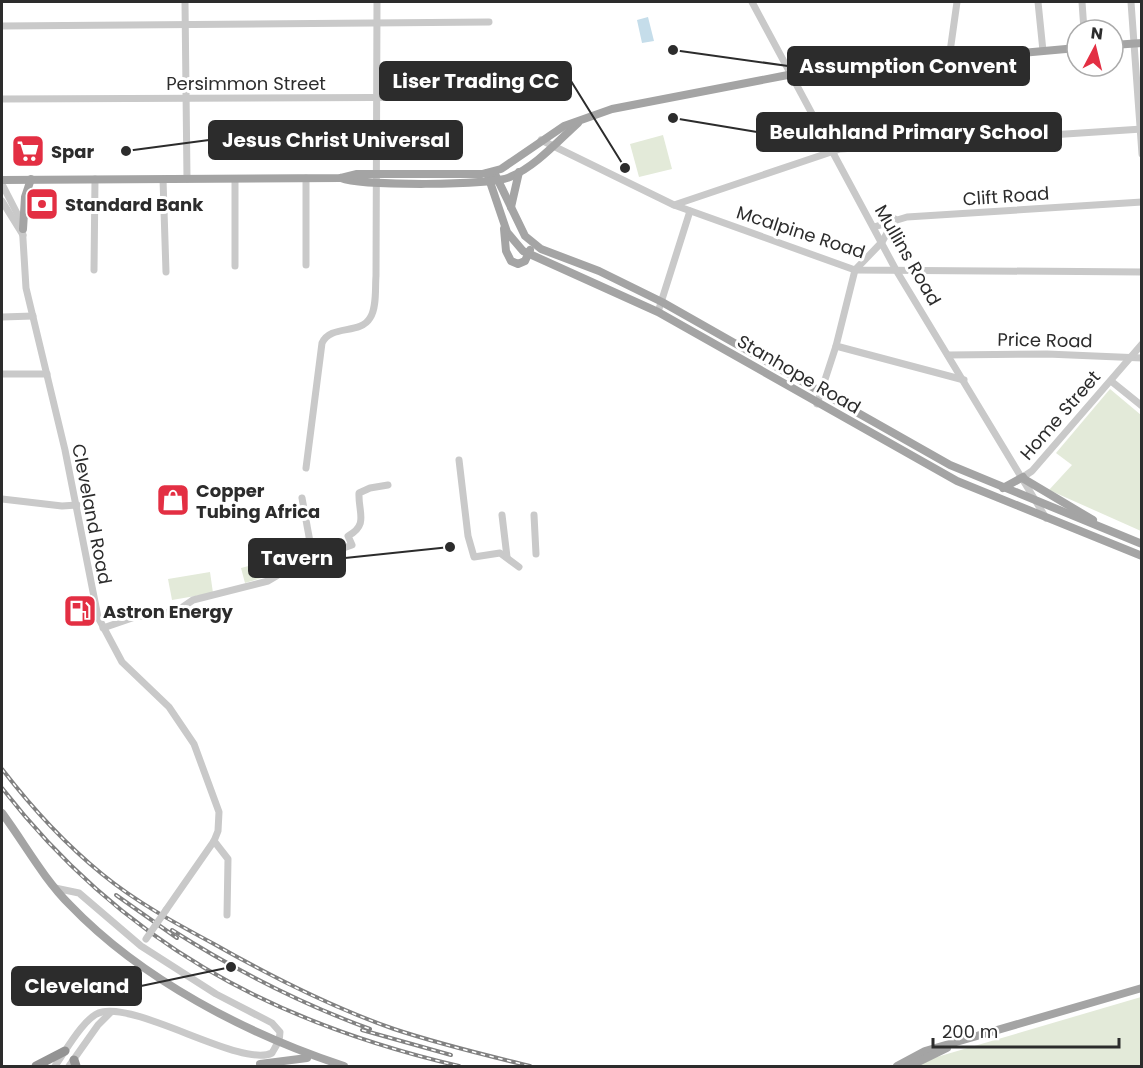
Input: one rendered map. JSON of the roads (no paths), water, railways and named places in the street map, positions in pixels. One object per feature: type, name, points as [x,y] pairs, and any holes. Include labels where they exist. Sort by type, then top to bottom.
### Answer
[{"type":"highway","points":[[36,1066],[65,1051]]},
{"type":"main road","points":[[492,177],[541,140],[564,126],[612,109],[793,74],[1065,49]]},
{"type":"main road","points":[[2,182],[31,179],[340,178],[357,174],[377,178],[492,177],[519,172],[583,119]]},
{"type":"main road","points":[[511,208],[519,172]]},
{"type":"main road","points":[[492,177],[531,243],[529,255],[521,263],[510,260],[503,219]]},
{"type":"main road","name":"Stanhope Road","points":[[492,177],[503,219],[516,245],[529,255],[614,290],[658,312],[817,404],[957,481],[1142,556]]},
{"type":"main road","points":[[23,232],[25,197],[31,179]]},
{"type":"main road","name":"Stanhope Road","points":[[531,243],[621,280],[950,465],[1003,489],[1142,544]]},
{"type":"main road","points":[[614,290],[621,280]]},
{"type":"main road","points":[[776,380],[781,370]]},
{"type":"main road","points":[[1003,489],[1024,478],[1121,536]]},
{"type":"main road","points":[[2,813],[55,888],[86,921],[137,961],[197,1000],[278,1044],[344,1066]]},
{"type":"main road","points":[[897,1066],[925,1051],[1142,988]]},
{"type":"main road","points":[[910,1066],[952,1045]]},
{"type":"main road","points":[[260,1064],[294,1058],[320,1058]]},
{"type":"street","points":[[185,2],[187,179]]},
{"type":"street","points":[[306,468],[322,343],[331,333],[366,322],[372,314],[376,276],[377,2]]},
{"type":"street","name":"Mullins Road","points":[[752,2],[793,74],[896,270],[1024,478],[1046,519]]},
{"type":"street","points":[[949,59],[957,2]]},
{"type":"street","points":[[1038,2],[1043,51]]},
{"type":"street","points":[[1082,2],[1083,18]]},
{"type":"street","points":[[1131,2],[1138,43],[1142,154]]},
{"type":"street","points":[[2,26],[489,22]]},
{"type":"street","name":"Persimmon Street","points":[[2,99],[490,97]]},
{"type":"street","points":[[674,205],[832,151],[1141,129]]},
{"type":"street","name":"Mcalpine Road","points":[[541,140],[674,205],[855,270],[1142,272]]},
{"type":"street","points":[[306,178],[306,266]]},
{"type":"street","points":[[94,270],[95,179]]},
{"type":"street","points":[[164,179],[166,272]]},
{"type":"street","points":[[235,179],[235,267]]},
{"type":"street","points":[[2,182],[23,232]]},
{"type":"street","points":[[2,201],[23,232]]},
{"type":"street","name":"Clift Road","points":[[874,226],[895,219],[1142,202]]},
{"type":"street","points":[[658,312],[690,211]]},
{"type":"street","points":[[817,404],[836,346],[855,270],[882,242],[895,219]]},
{"type":"street","name":"Cleveland Road","points":[[23,232],[24,278],[76,505],[93,595],[103,628],[122,662],[169,707],[194,744],[219,812],[219,825],[214,841],[141,946]]},
{"type":"street","points":[[2,317],[33,316]]},
{"type":"street","name":"Home Street","points":[[1024,478],[1142,344]]},
{"type":"street","points":[[836,346],[964,380]]},
{"type":"street","name":"Price Road","points":[[948,355],[1047,354],[1142,358]]},
{"type":"street","points":[[2,374],[47,374]]},
{"type":"street","points":[[1110,381],[1142,406]]},
{"type":"street","points":[[459,460],[468,536],[474,557],[494,554],[507,556],[519,567]]},
{"type":"street","points":[[103,628],[135,617],[177,611],[193,600],[248,587],[268,581],[290,568],[314,564],[332,552],[352,544],[348,536],[356,532],[362,519],[359,493],[370,488],[388,485]]},
{"type":"street","points":[[302,498],[314,564]]},
{"type":"street","points":[[2,499],[62,506],[76,505]]},
{"type":"street","points":[[502,515],[507,556]]},
{"type":"street","points":[[534,515],[536,554]]},
{"type":"street","points":[[214,841],[228,860],[227,915]]},
{"type":"street","points":[[55,888],[79,893],[141,946],[216,994],[272,1023],[280,1032],[278,1044],[260,1064],[248,1064]]},
{"type":"street","points":[[55,1066],[91,1018],[103,1012],[132,1017],[176,1039]]},
{"type":"street","points":[[73,1064],[98,1025],[111,1012]]},
{"type":"water","points":[[648,17],[654,41],[642,43],[637,20]]},
{"type":"railway","points":[[2,769],[25,798],[75,850],[128,894],[156,912],[280,980],[371,1020],[428,1040],[530,1066]]},
{"type":"railway","points":[[2,788],[48,842],[98,890],[150,932],[205,968],[263,999],[325,1026],[390,1048],[459,1066]]},
{"type":"railway","points":[[116,895],[177,938]]},
{"type":"railway","points":[[172,930],[268,985],[370,1029]]},
{"type":"railway","points":[[362,1030],[451,1055]]},
{"type":"place","name":"Assumption Convent","points":[[673,50]]},
{"type":"place","name":"Beulahland Primary School","points":[[673,118]]},
{"type":"place","name":"Spar","points":[[28,151]]},
{"type":"place","name":"Jesus Christ Universal","points":[[126,151]]},
{"type":"place","name":"Liser Trading CC","points":[[625,168]]},
{"type":"place","name":"Standard Bank","points":[[42,204]]},
{"type":"place","name":"Copper Tubing Africa","points":[[173,500]]},
{"type":"place","name":"Tavern","points":[[450,547]]},
{"type":"place","name":"Astron Energy","points":[[80,611]]},
{"type":"place","name":"Cleveland","points":[[231,967]]}]
